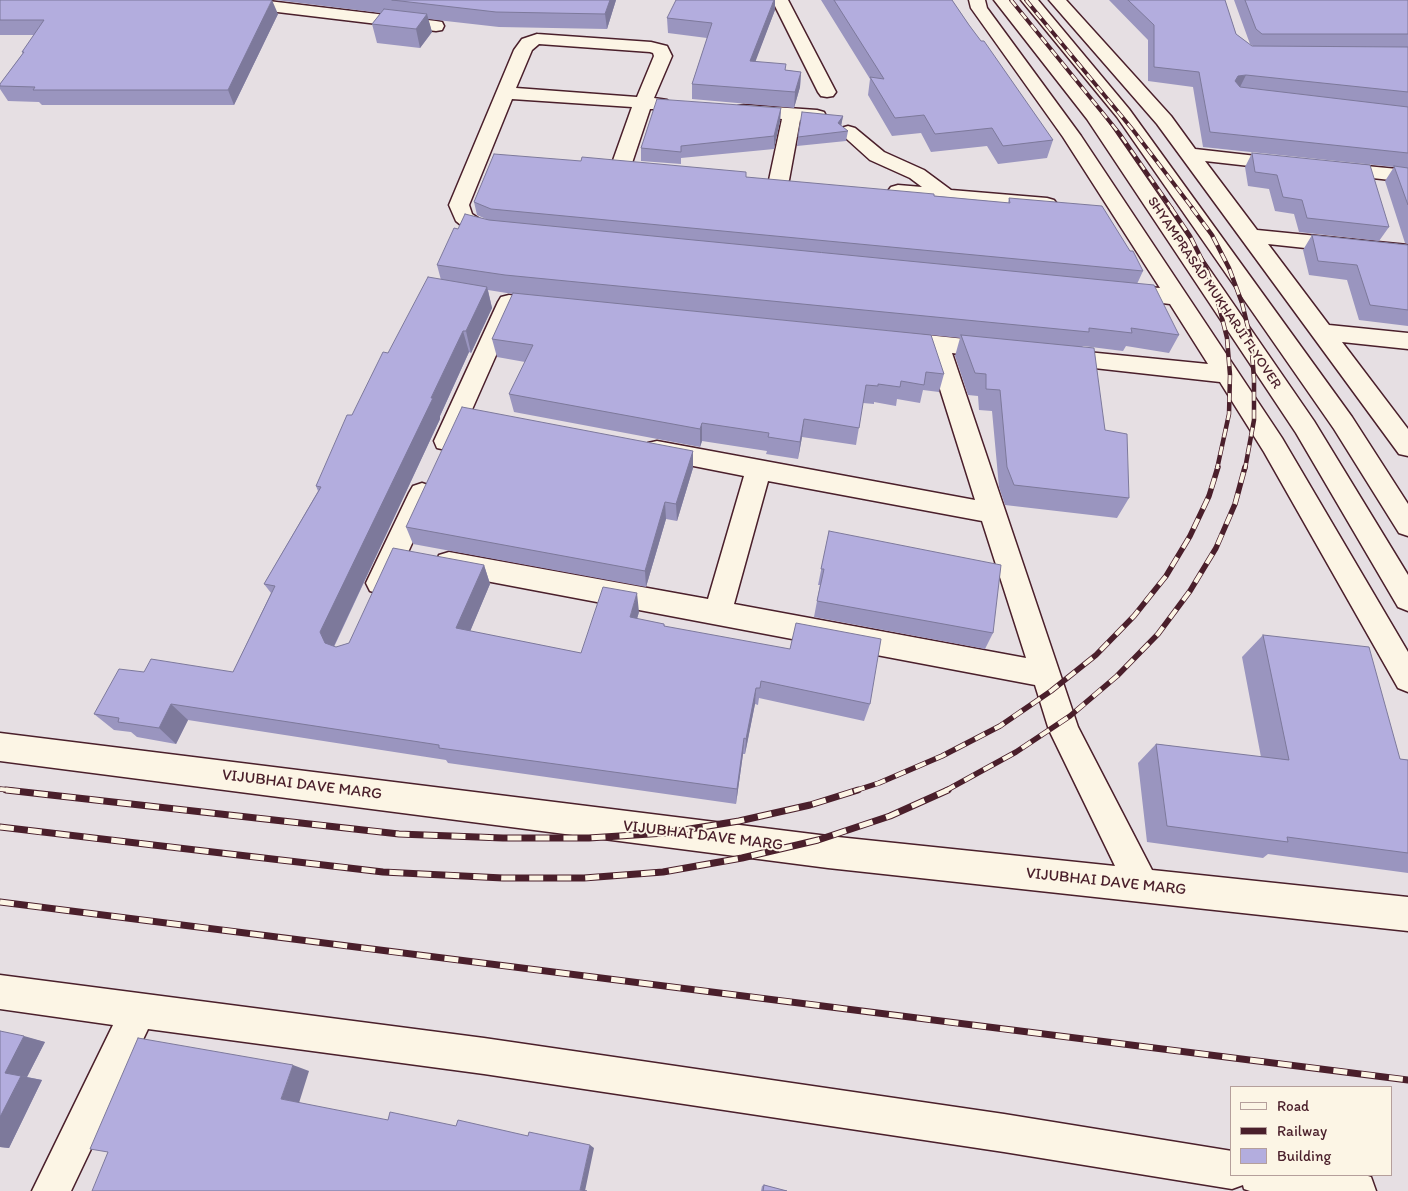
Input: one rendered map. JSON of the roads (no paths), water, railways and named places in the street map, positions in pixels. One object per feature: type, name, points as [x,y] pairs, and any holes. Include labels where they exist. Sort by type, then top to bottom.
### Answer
[{"type":"street","points":[[219,0],[436,26]]},
{"type":"street","points":[[780,0],[827,92]]},
{"type":"street","points":[[977,0],[979,8],[1072,136],[1111,210],[1177,297],[1274,445],[1408,679]]},
{"type":"street","name":"SHYAMPRASAD MUKHARJI FLYOVER","points":[[1002,0],[1094,116],[1299,418],[1408,599]]},
{"type":"street","name":"SHYAMPRASAD MUKHARJI FLYOVER","points":[[1029,0],[1123,113],[1343,423],[1408,526]]},
{"type":"street","points":[[1057,0],[1164,120],[1408,447]]},
{"type":"street","points":[[513,232],[493,230],[474,225],[463,217],[459,205],[490,155],[506,93],[523,50],[528,44],[537,40],[651,47],[661,50],[663,56],[643,103],[612,166],[641,168]]},
{"type":"street","points":[[506,93],[683,106]]},
{"type":"street","points":[[722,109],[817,116]]},
{"type":"street","points":[[759,179],[788,181],[792,114]]},
{"type":"street","points":[[848,132],[876,156],[917,174],[946,195]]},
{"type":"street","points":[[1189,154],[1308,166],[1373,181],[1408,176]]},
{"type":"street","points":[[875,189],[1062,206]]},
{"type":"street","points":[[1251,236],[1397,245]]},
{"type":"street","points":[[1107,290],[1177,297]]},
{"type":"street","points":[[369,606],[433,469],[469,414],[500,301],[569,308]]},
{"type":"street","points":[[1323,332],[1408,341]]},
{"type":"street","points":[[879,338],[1227,374]]},
{"type":"street","points":[[937,344],[1064,730],[1142,886]]},
{"type":"street","points":[[634,445],[992,513]]},
{"type":"street","points":[[718,613],[759,469]]},
{"type":"street","points":[[394,552],[1045,674]]},
{"type":"street","name":"VIJUBHAI DAVE MARG","points":[[0,747],[828,852],[1408,914]]},
{"type":"street","points":[[0,992],[494,1057],[994,1131],[1230,1170]]},
{"type":"street","points":[[51,1191],[139,1010]]},
{"type":"street","points":[[1264,1176],[1357,1191]]},
{"type":"railway","points":[[1011,0],[1119,133],[1172,209]]},
{"type":"railway","points":[[1026,0],[1133,130],[1193,209]]},
{"type":"railway","points":[[1171,208],[1190,236],[1206,268],[1218,302],[1227,338],[1230,375],[1229,414],[1217,469]]},
{"type":"railway","points":[[1192,208],[1212,235],[1229,268],[1242,303],[1251,340],[1254,379],[1254,420],[1245,469]]},
{"type":"railway","points":[[854,791],[879,783],[942,756],[1000,726],[1051,691],[1096,655],[1134,616],[1166,576],[1190,536],[1209,496],[1218,467]]},
{"type":"railway","points":[[945,791],[1016,752],[1070,716],[1117,676],[1158,634],[1190,591],[1216,548],[1235,504],[1245,467]]},
{"type":"railway","points":[[0,789],[17,791]]},
{"type":"railway","points":[[6,790],[399,834],[503,838],[589,838],[665,833],[739,821],[810,805],[858,790]]},
{"type":"railway","points":[[0,827],[383,872],[503,878],[584,878],[663,872],[742,858],[818,840],[890,816],[948,790]]},
{"type":"railway","points":[[0,902],[1408,1080]]}]
